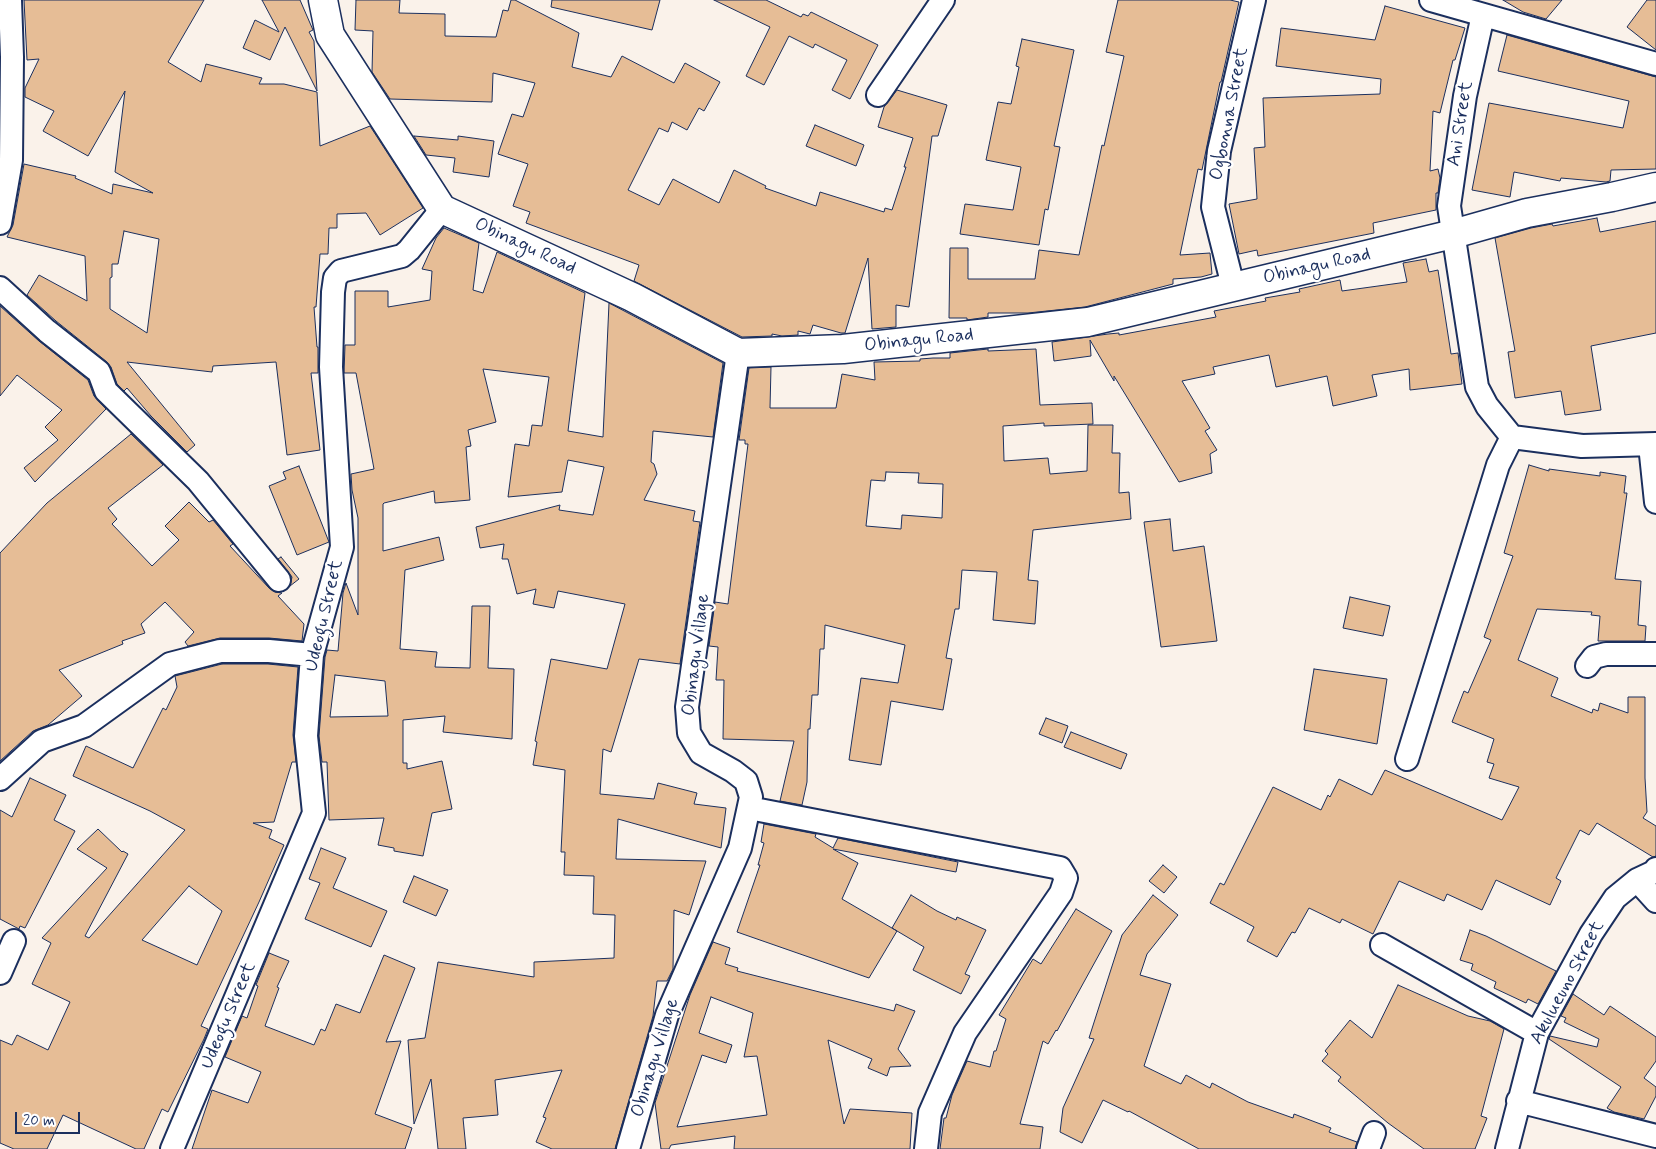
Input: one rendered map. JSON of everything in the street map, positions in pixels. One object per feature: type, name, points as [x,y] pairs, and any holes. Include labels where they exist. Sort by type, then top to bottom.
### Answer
[{"type":"street","points":[[0,223],[11,160],[12,57],[10,0]]},
{"type":"street","points":[[323,0],[330,35],[442,209]]},
{"type":"street","points":[[878,95],[943,0]]},
{"type":"street","name":"Ogbonna Street","points":[[1233,286],[1213,207],[1218,151],[1254,0]]},
{"type":"street","points":[[1431,0],[1656,64]]},
{"type":"street","name":"Ani Street","points":[[1483,15],[1464,96],[1448,206],[1477,388],[1486,406],[1512,437]]},
{"type":"street","name":"Obinagu Road","points":[[442,209],[632,296],[738,352],[843,349],[1088,322],[1453,234],[1527,213],[1656,187]]},
{"type":"street","name":"Udeogu Street","points":[[172,1149],[314,813],[306,736],[312,655],[342,547],[330,367],[335,278],[342,271],[402,256],[410,250],[442,209]]},
{"type":"street","points":[[0,288],[47,331],[99,372],[106,390],[198,481],[279,580]]},
{"type":"street","name":"Obinagu Village","points":[[628,1149],[667,1015],[740,848],[752,797],[746,782],[733,771],[701,753],[689,733],[687,707],[738,352]]},
{"type":"street","points":[[1407,759],[1498,465],[1512,437],[1582,446],[1653,445],[1656,502]]},
{"type":"street","points":[[0,778],[42,740],[84,726],[170,664],[220,651],[269,651],[312,655]]},
{"type":"street","points":[[1587,666],[1594,657],[1606,654],[1656,654]]},
{"type":"street","points":[[749,808],[1060,868],[1066,878],[1061,893],[965,1033],[930,1113],[926,1149]]},
{"type":"street","points":[[1647,875],[1656,901]]},
{"type":"street","name":"Akulueuno Street","points":[[1506,1149],[1537,1034],[1591,934],[1615,898],[1647,875]]},
{"type":"street","points":[[0,972],[14,941]]},
{"type":"street","points":[[1382,945],[1537,1034]]},
{"type":"street","points":[[1518,1102],[1656,1136]]},
{"type":"building","points":[[24,0],[204,0],[168,62],[201,82],[206,64],[262,78],[259,84],[284,84],[317,92],[320,146],[370,126],[423,208],[380,235],[366,213],[337,214],[337,228],[329,228],[328,254],[320,254],[316,307],[314,307],[318,347],[318,373],[311,373],[320,450],[287,455],[276,362],[213,366],[212,372],[127,362],[195,445],[187,452],[151,416],[127,388],[124,391],[117,384],[111,367],[107,362],[27,295],[39,275],[87,301],[85,256],[7,237],[13,225],[24,164],[76,176],[75,178],[112,194],[113,184],[153,193],[115,172],[125,91],[88,156],[43,131],[54,111],[25,97],[25,88],[39,59],[27,60]],"holes":[[[124,231],[159,239],[147,333],[110,309],[110,278],[112,277],[112,264],[118,264]]]},
{"type":"building","points":[[262,0],[300,0],[313,30],[309,32],[314,41],[317,91],[285,27],[270,60],[243,48],[255,20],[279,32]]},
{"type":"building","points":[[356,0],[400,0],[399,13],[445,14],[445,36],[496,37],[503,10],[508,11],[511,0],[515,0],[579,33],[572,67],[611,77],[622,56],[674,83],[685,63],[720,82],[704,111],[699,108],[687,130],[672,122],[668,132],[659,128],[628,190],[659,205],[673,179],[719,203],[734,170],[766,186],[765,188],[816,206],[820,192],[884,212],[885,208],[892,210],[913,138],[878,127],[884,107],[897,90],[947,105],[938,136],[932,136],[909,307],[896,305],[896,327],[872,329],[868,258],[845,333],[813,325],[810,334],[798,331],[798,335],[782,336],[772,334],[772,336],[742,337],[634,281],[639,265],[526,223],[530,212],[513,206],[528,164],[498,154],[512,114],[523,117],[535,83],[493,73],[492,102],[390,99],[372,72],[373,31],[355,30]]},
{"type":"building","points":[[552,0],[660,0],[652,30],[551,7]]},
{"type":"building","points":[[714,0],[766,0],[801,17],[803,14],[808,16],[811,12],[878,45],[850,99],[832,90],[847,60],[815,44],[813,48],[789,36],[764,85],[746,76],[770,27]]},
{"type":"building","points":[[1118,0],[1230,0],[1239,2],[1202,170],[1198,169],[1180,255],[1210,253],[1212,274],[1201,277],[1173,279],[1173,284],[1085,307],[1028,313],[988,313],[988,317],[967,320],[967,318],[949,318],[950,248],[968,248],[968,279],[1035,279],[1039,250],[1079,255],[1102,145],[1104,146],[1124,56],[1106,52]]},
{"type":"building","points":[[1503,0],[1562,0],[1546,19],[1523,12]]},
{"type":"building","points":[[1647,0],[1656,0],[1656,50],[1627,27]]},
{"type":"building","points":[[1385,6],[1465,28],[1455,60],[1453,60],[1440,113],[1433,111],[1430,171],[1438,169],[1440,178],[1438,193],[1436,193],[1436,210],[1373,223],[1374,233],[1258,256],[1257,250],[1239,254],[1229,204],[1257,199],[1254,148],[1265,147],[1263,98],[1380,94],[1381,79],[1276,66],[1281,28],[1375,40]]},
{"type":"building","points":[[1507,35],[1656,77],[1656,169],[1611,170],[1610,181],[1606,182],[1561,178],[1560,181],[1514,172],[1510,197],[1472,190],[1489,103],[1623,128],[1629,101],[1498,71]]},
{"type":"building","points":[[1022,39],[1074,50],[1054,146],[1060,147],[1048,210],[1045,209],[1039,245],[960,234],[965,204],[1013,210],[1021,167],[986,160],[998,102],[1011,104],[1019,67],[1016,66]]},
{"type":"building","points":[[815,125],[864,145],[856,166],[806,146]]},
{"type":"building","points":[[414,136],[458,140],[458,136],[494,141],[489,177],[453,172],[455,158],[426,155]]},
{"type":"building","points":[[1597,218],[1600,232],[1656,221],[1656,333],[1591,346],[1601,410],[1565,415],[1561,391],[1515,398],[1508,352],[1515,351],[1495,238],[1531,228]]},
{"type":"building","points":[[444,228],[479,243],[473,290],[483,293],[497,252],[585,293],[568,431],[603,437],[609,303],[723,363],[713,437],[653,431],[651,462],[654,464],[657,474],[644,500],[695,511],[693,521],[700,522],[680,664],[639,659],[611,752],[603,749],[600,794],[654,799],[658,783],[697,793],[694,804],[726,808],[721,848],[618,819],[616,859],[706,861],[689,915],[674,910],[673,969],[667,981],[657,981],[653,1016],[615,1149],[552,1149],[536,1142],[546,1118],[543,1117],[562,1070],[495,1080],[498,1115],[463,1118],[466,1149],[438,1149],[431,1079],[414,1124],[408,1040],[425,1038],[438,962],[534,977],[534,962],[614,958],[615,915],[593,914],[594,876],[564,875],[565,852],[561,852],[565,770],[533,765],[537,742],[535,741],[551,659],[607,669],[625,604],[558,591],[554,608],[533,604],[536,589],[517,594],[508,559],[502,559],[504,544],[480,548],[476,527],[560,505],[559,510],[593,515],[604,467],[568,460],[562,492],[508,497],[515,444],[529,446],[532,425],[542,426],[549,377],[483,369],[496,422],[468,430],[471,446],[466,447],[470,500],[435,503],[434,491],[383,504],[383,551],[439,537],[444,560],[405,570],[400,649],[437,652],[435,667],[470,668],[472,606],[490,606],[488,668],[514,669],[512,739],[443,732],[445,716],[403,720],[403,763],[407,763],[407,769],[442,761],[452,809],[432,813],[423,856],[394,851],[394,848],[378,845],[384,818],[329,820],[327,762],[322,762],[319,736],[325,657],[327,650],[338,651],[343,593],[346,583],[358,615],[358,518],[352,490],[351,474],[374,469],[356,373],[344,373],[345,345],[355,345],[355,291],[388,291],[388,307],[430,300],[432,271],[422,269],[436,238]],"holes":[[[335,675],[385,681],[388,716],[330,717]]]},
{"type":"building","points":[[1426,259],[1429,272],[1438,270],[1451,354],[1458,353],[1462,384],[1410,390],[1409,369],[1372,375],[1377,396],[1333,406],[1327,376],[1276,387],[1269,355],[1213,367],[1215,374],[1182,381],[1210,428],[1205,431],[1217,450],[1210,454],[1212,473],[1179,482],[1090,340],[1091,356],[1054,361],[1052,342],[1108,334],[1119,333],[1119,335],[1216,317],[1214,311],[1266,301],[1265,298],[1300,292],[1299,289],[1340,280],[1342,291],[1407,282],[1403,263]]},
{"type":"building","points":[[0,306],[39,341],[88,380],[94,396],[106,409],[35,482],[24,468],[58,440],[45,427],[62,410],[17,375],[0,396]]},
{"type":"building","points":[[988,349],[988,351],[1036,349],[1040,405],[1092,403],[1093,424],[1044,426],[1044,423],[1003,426],[1004,461],[1048,458],[1050,474],[1087,471],[1088,425],[1113,425],[1112,453],[1120,453],[1119,493],[1129,492],[1131,519],[1033,530],[1028,580],[1038,581],[1035,624],[993,620],[997,572],[962,570],[959,609],[955,609],[946,658],[952,659],[943,710],[891,701],[881,765],[849,760],[861,678],[898,683],[905,645],[825,625],[824,649],[820,649],[818,695],[812,695],[810,729],[808,729],[807,782],[802,805],[780,801],[794,741],[723,739],[724,680],[716,680],[718,647],[709,646],[715,602],[728,604],[748,444],[745,444],[745,440],[739,440],[749,368],[771,367],[770,408],[836,408],[842,374],[875,380],[874,362],[950,358],[950,353]],"holes":[[[886,472],[919,473],[918,483],[943,484],[942,518],[902,515],[901,529],[866,526],[871,480],[885,481]]]},
{"type":"building","points":[[131,434],[163,465],[108,508],[117,519],[112,524],[152,566],[179,540],[165,526],[189,502],[209,522],[213,520],[233,544],[230,546],[269,588],[275,592],[282,593],[278,596],[304,624],[302,641],[269,638],[220,638],[188,646],[185,642],[194,632],[165,602],[141,624],[145,633],[122,641],[123,644],[59,670],[82,696],[48,725],[33,731],[0,761],[0,553],[47,503]]},
{"type":"building","points":[[1529,465],[1549,471],[1549,469],[1600,476],[1600,472],[1626,476],[1624,493],[1627,493],[1615,579],[1641,581],[1638,625],[1646,626],[1645,641],[1598,641],[1600,616],[1591,615],[1592,612],[1537,609],[1518,660],[1558,678],[1551,696],[1592,713],[1593,709],[1598,711],[1600,703],[1628,713],[1628,697],[1645,697],[1647,812],[1643,818],[1656,826],[1656,856],[1653,857],[1597,823],[1589,835],[1580,830],[1556,878],[1561,881],[1550,905],[1496,880],[1482,910],[1447,894],[1444,901],[1399,881],[1373,934],[1342,919],[1340,923],[1309,908],[1295,933],[1292,932],[1277,957],[1247,941],[1254,927],[1210,903],[1220,883],[1224,885],[1273,787],[1321,810],[1339,779],[1372,795],[1385,770],[1502,820],[1519,787],[1489,778],[1494,764],[1487,762],[1494,739],[1452,722],[1464,691],[1468,693],[1491,640],[1484,637],[1513,556],[1504,553]]},
{"type":"building","points":[[299,466],[329,542],[297,555],[269,486],[286,479],[283,472]]},
{"type":"building","points":[[1170,519],[1173,551],[1204,546],[1217,641],[1161,647],[1144,522]]},
{"type":"building","points":[[281,557],[299,579],[290,586],[292,577],[278,559]]},
{"type":"building","points":[[1350,597],[1390,606],[1383,636],[1343,628]]},
{"type":"building","points":[[222,664],[268,664],[298,667],[293,735],[296,762],[292,762],[274,822],[253,823],[272,830],[269,838],[284,845],[201,1026],[208,1029],[204,1039],[168,1112],[162,1109],[144,1149],[136,1149],[63,1115],[47,1149],[14,1149],[0,1143],[0,1040],[12,1045],[17,1035],[48,1050],[70,1002],[32,984],[51,943],[42,938],[107,868],[77,849],[98,829],[122,852],[128,854],[85,936],[89,938],[185,830],[150,811],[73,776],[86,746],[133,768],[163,708],[166,710],[177,687],[175,676]],"holes":[[[189,886],[222,911],[197,965],[142,940]]]},
{"type":"building","points":[[1314,669],[1387,679],[1377,744],[1304,730]]},
{"type":"building","points":[[1046,718],[1068,726],[1062,743],[1039,734]]},
{"type":"building","points":[[1071,732],[1127,754],[1121,769],[1064,747]]},
{"type":"building","points":[[30,778],[66,795],[54,820],[75,831],[25,928],[20,926],[19,929],[0,919],[0,810],[12,817]]},
{"type":"building","points":[[764,824],[816,834],[815,837],[833,848],[838,838],[958,862],[956,872],[833,849],[858,863],[842,899],[897,931],[869,978],[737,932],[760,865],[758,865],[764,843],[761,842]]},
{"type":"building","points":[[321,848],[346,858],[333,888],[387,911],[371,947],[305,919],[320,883],[309,879]]},
{"type":"building","points":[[1163,865],[1177,877],[1164,893],[1149,881]]},
{"type":"building","points":[[414,876],[448,890],[436,916],[403,902]]},
{"type":"building","points":[[911,895],[956,920],[957,917],[986,930],[965,974],[970,976],[961,994],[913,970],[924,947],[892,928]]},
{"type":"building","points":[[1153,895],[1178,915],[1147,954],[1140,975],[1171,984],[1144,1066],[1181,1084],[1186,1075],[1210,1088],[1212,1083],[1248,1102],[1293,1118],[1294,1114],[1331,1128],[1329,1132],[1357,1142],[1355,1149],[1199,1149],[1129,1111],[1103,1100],[1082,1143],[1060,1132],[1063,1108],[1094,1039],[1089,1038],[1122,935]]},
{"type":"building","points":[[1076,909],[1112,931],[1057,1031],[1048,1044],[1043,1041],[1020,1124],[1043,1127],[1040,1149],[940,1149],[944,1118],[946,1118],[952,1095],[967,1061],[990,1067],[1006,1019],[999,1015],[1033,959],[1041,964]]},
{"type":"building","points":[[1470,930],[1556,971],[1538,1004],[1528,999],[1526,1003],[1494,988],[1496,982],[1471,970],[1473,964],[1460,960]]},
{"type":"building","points":[[713,942],[730,948],[725,964],[738,968],[737,971],[894,1011],[896,1004],[915,1011],[898,1049],[911,1066],[890,1067],[887,1076],[868,1068],[872,1059],[828,1040],[844,1124],[850,1109],[912,1113],[910,1149],[734,1149],[735,1136],[671,1145],[669,1149],[661,1149],[655,1103],[690,995]],"holes":[[[711,997],[753,1013],[744,1057],[757,1056],[767,1115],[677,1127],[702,1055],[726,1063],[732,1045],[699,1033]]]},
{"type":"building","points":[[269,953],[289,961],[277,987],[279,988],[265,1026],[314,1045],[321,1029],[325,1031],[336,1004],[360,1013],[384,955],[415,968],[386,1042],[401,1041],[375,1114],[412,1128],[405,1149],[192,1149],[212,1090],[248,1103],[261,1072],[225,1057],[242,1016],[247,1018],[258,986],[256,985]]},
{"type":"building","points":[[1398,985],[1468,1016],[1490,1021],[1504,1029],[1481,1116],[1487,1118],[1475,1149],[1424,1149],[1388,1123],[1338,1081],[1341,1077],[1322,1061],[1328,1054],[1325,1051],[1350,1020],[1372,1038]]},
{"type":"building","points":[[1573,994],[1604,1015],[1610,1006],[1656,1037],[1656,1061],[1644,1078],[1656,1087],[1656,1096],[1644,1119],[1614,1112],[1607,1108],[1621,1087],[1549,1039],[1550,1036],[1597,1047],[1599,1039],[1564,1022],[1566,1018],[1561,1016]]}]
